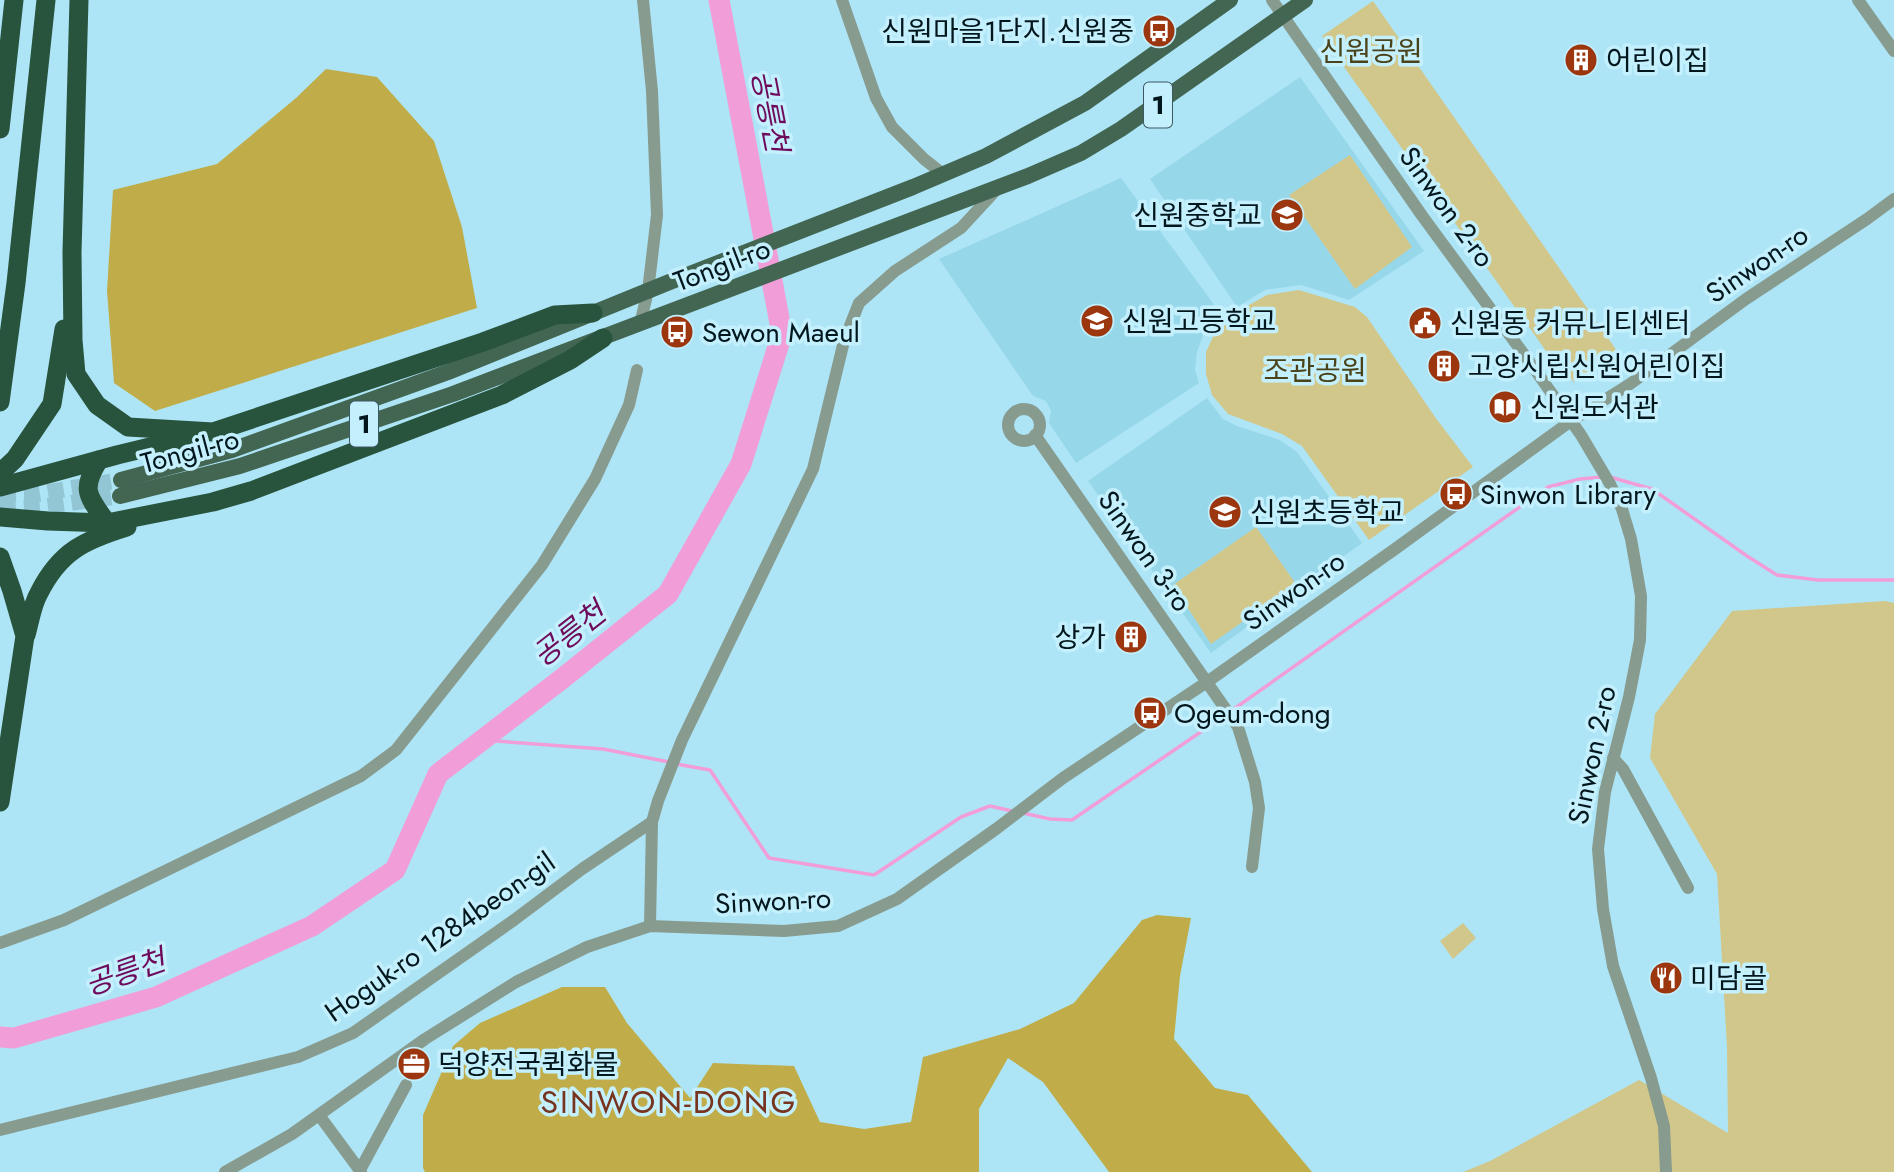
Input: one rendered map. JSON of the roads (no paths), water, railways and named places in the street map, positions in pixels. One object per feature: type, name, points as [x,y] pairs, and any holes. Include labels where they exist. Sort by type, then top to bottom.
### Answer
[{"type":"highway","points":[[0,130],[14,0]]},
{"type":"highway","points":[[0,402],[16,283],[46,0]]},
{"type":"highway","points":[[79,0],[72,252],[76,374],[97,404],[128,428],[212,432]]},
{"type":"highway","points":[[0,474],[15,459],[52,404],[61,356],[72,252]]},
{"type":"highway","points":[[0,486],[212,432],[483,342],[555,315],[593,313]]},
{"type":"highway","points":[[0,802],[25,636],[38,594],[61,558],[85,542],[251,491],[502,395],[570,360],[603,338]]},
{"type":"highway","points":[[99,460],[89,476],[88,491],[107,523]]},
{"type":"highway","points":[[0,517],[107,523],[212,502]]},
{"type":"highway","points":[[0,557],[25,636]]},
{"type":"main road","name":"Tongil-ro","points":[[1230,0],[1086,103],[986,156],[448,372],[120,488],[240,466],[453,394],[999,187],[1081,153],[1121,129],[1305,0]]},
{"type":"street","points":[[640,324],[648,291],[657,215],[652,91],[643,0]]},
{"type":"street","points":[[842,0],[876,98],[891,127],[943,174]]},
{"type":"street","name":"Sinwon 2-ro","points":[[1272,0],[1423,217],[1571,421],[1610,484],[1622,509],[1631,539],[1641,596],[1640,640],[1605,792],[1598,849],[1603,909],[1613,966],[1651,1078],[1664,1126],[1666,1172]]},
{"type":"street","points":[[1858,0],[1894,51]]},
{"type":"street","points":[[225,1172],[292,1134],[425,1039],[516,982],[587,947],[650,926],[652,822],[658,801],[682,740],[813,469],[844,341],[859,303],[895,271],[961,228],[999,187]]},
{"type":"street","name":"Sinwon-ro","points":[[650,926],[784,931],[838,926],[897,899],[1063,778],[1207,682],[1395,550],[1571,421],[1630,384],[1746,299],[1867,219],[1894,198]]},
{"type":"street","points":[[0,943],[64,920],[361,776],[396,750],[542,565],[595,479],[629,405],[637,370]]},
{"type":"street","name":"Sinwon 3-ro","points":[[1035,435],[1238,727],[1255,782],[1259,808],[1252,867]]},
{"type":"street","points":[[1613,758],[1623,769],[1688,888]]},
{"type":"street","name":"Hoguk-ro 1284beon-gil","points":[[0,1130],[298,1057],[353,1033],[652,822]]},
{"type":"street","points":[[319,1115],[361,1171],[406,1085]]},
{"type":"waterway","name":"공릉천","points":[[0,1037],[14,1038],[156,997],[312,926],[395,870],[438,774],[668,594],[741,464],[782,334],[719,0]]},
{"type":"waterway","points":[[1231,711],[1548,487],[1602,477]]},
{"type":"waterway","points":[[1610,477],[1652,489],[1777,575],[1818,580],[1894,580]]},
{"type":"waterway","points":[[1023,813],[1050,819],[1072,820],[1224,716]]},
{"type":"waterway","points":[[482,740],[603,749],[669,762]]},
{"type":"waterway","points":[[676,764],[710,770],[769,858],[874,875],[961,817],[990,806],[1012,811]]},
{"type":"tunnel","points":[[0,495],[37,494],[121,480]]},
{"type":"tunnel","points":[[0,510],[120,496]]},
{"type":"place","name":"신원마을1단지.신원중","points":[[1159,31]]},
{"type":"place","name":"어린이집","points":[[1581,60]]},
{"type":"place","name":"신원중학교","points":[[1287,215]]},
{"type":"place","name":"신원고등학교","points":[[1097,321]]},
{"type":"place","name":"신원동 커뮤니티센터","points":[[1425,323]]},
{"type":"place","name":"Sewon Maeul","points":[[677,332]]},
{"type":"place","name":"고양시립신원어린이집","points":[[1444,366]]},
{"type":"place","name":"신원도서관","points":[[1505,407]]},
{"type":"place","name":"Sinwon Library","points":[[1456,494]]},
{"type":"place","name":"신원초등학교","points":[[1225,512]]},
{"type":"place","name":"상가","points":[[1131,637]]},
{"type":"place","name":"Ogeum-dong","points":[[1150,713]]},
{"type":"place","name":"미담골","points":[[1666,978]]},
{"type":"place","name":"덕양전국퀵화물","points":[[414,1064]]},
{"type":"district","name":"SINWON-DONG","points":[[669,1102]]},
{"type":"park label","name":"신원공원","points":[[1371,51]]},
{"type":"park label","name":"조관공원","points":[[1315,370]]}]
